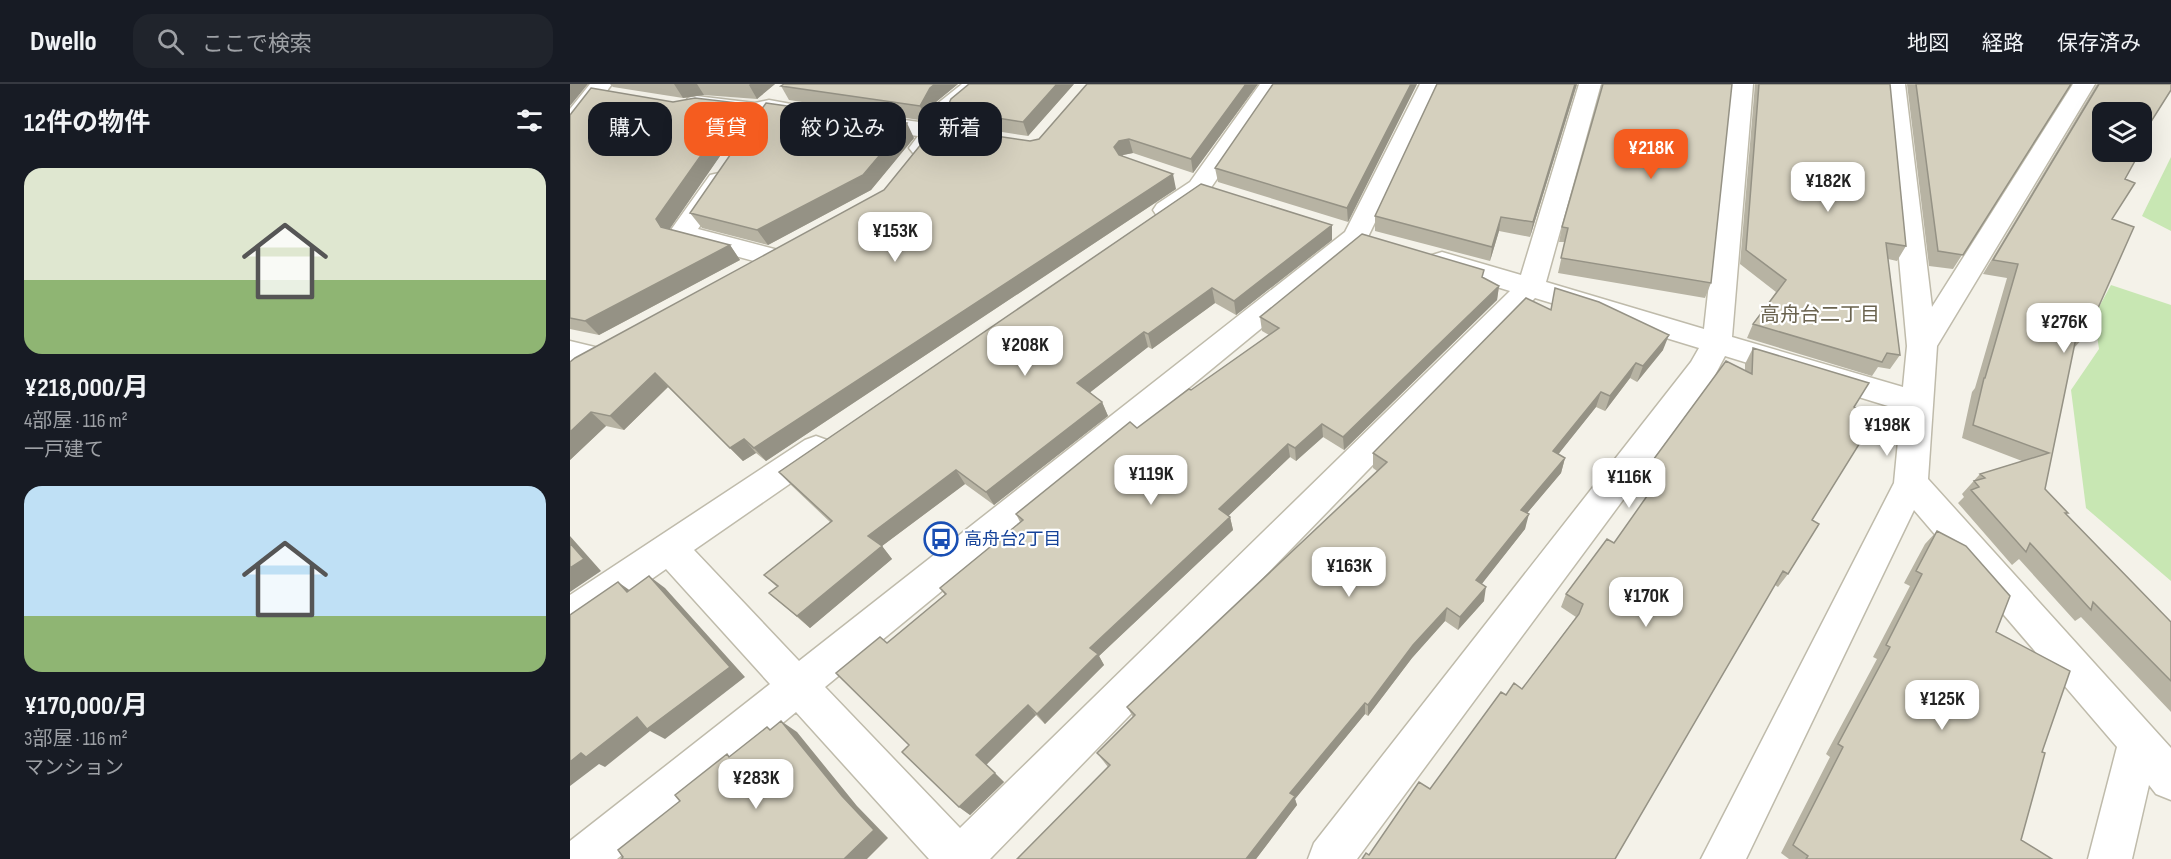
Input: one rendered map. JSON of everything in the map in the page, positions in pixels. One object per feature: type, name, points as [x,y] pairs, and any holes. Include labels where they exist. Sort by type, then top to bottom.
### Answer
[{"type":"street","points":[[769,107],[772,101],[792,84]]},
{"type":"street","points":[[953,102],[975,84]]},
{"type":"street","points":[[1140,228],[1199,187],[1271,84]]},
{"type":"street","points":[[582,859],[797,686],[1367,240],[1431,84]]},
{"type":"street","points":[[670,549],[959,859],[1531,286],[1590,84]]},
{"type":"street","points":[[1330,859],[1703,369],[1717,342],[1742,84]]},
{"type":"street","points":[[1723,859],[1911,483],[1922,346],[1894,84]]},
{"type":"street","points":[[1922,346],[2084,84]]},
{"type":"street","points":[[570,125],[604,91]]},
{"type":"street","points":[[672,106],[683,108],[695,103],[755,110],[769,107],[918,130]]},
{"type":"street","points":[[908,165],[918,152]]},
{"type":"street","points":[[729,165],[682,233],[782,251],[741,273]]},
{"type":"street","points":[[1322,226],[1367,240]]},
{"type":"street","points":[[1422,255],[1918,403]]},
{"type":"street","points":[[570,615],[836,435]]},
{"type":"street","points":[[1911,483],[2171,779]]},
{"type":"street","points":[[2110,859],[2138,743]]},
{"type":"green space","points":[[2171,157],[2171,231],[2142,216]]},
{"type":"green space","points":[[2111,285],[2171,305],[2171,581],[2086,508],[2071,390],[2099,349],[2094,316]]},
{"type":"building","points":[[784,84],[935,84],[922,102],[918,102],[918,106],[906,104],[906,102],[781,86]]},
{"type":"building","points":[[969,84],[1057,84],[1023,122],[1002,119],[1002,102],[950,102]]},
{"type":"building","points":[[1087,84],[1246,84],[1191,159],[1129,139],[1119,141],[1114,147],[1119,155],[1173,174],[754,448],[744,439],[730,448],[655,373],[610,416],[591,412],[570,432],[570,362],[575,358],[884,190],[918,148],[918,156],[1002,156],[1002,137],[1030,141],[1039,139]]},
{"type":"building","points":[[1273,84],[1411,84],[1347,208],[1215,168]]},
{"type":"building","points":[[1437,84],[1575,84],[1533,222],[1501,217],[1492,247],[1375,216]]},
{"type":"building","points":[[1603,84],[1732,84],[1711,283],[1561,258],[1568,228],[1562,227]]},
{"type":"building","points":[[1759,84],[1890,84],[1906,246],[1886,243],[1900,355],[1887,353],[1882,362],[1753,324],[1786,280],[1746,250]]},
{"type":"building","points":[[1916,84],[2071,84],[1963,255],[1938,251]]},
{"type":"building","points":[[2099,84],[2171,84],[2171,90],[2152,120],[2152,102],[2092,102],[2092,162],[2134,162],[2125,179],[2135,183],[2112,219],[2134,227],[2086,335],[2077,333],[2045,489],[2068,513],[2065,513],[2171,622],[2171,681],[2093,602],[2091,610],[2030,543],[2026,552],[1971,490],[1979,487],[1974,481],[1985,478],[1980,474],[2049,453],[1973,425],[1984,378],[2018,264],[1993,260]]},
{"type":"building","points":[[591,88],[673,102],[695,98],[729,102],[684,102],[684,156],[701,156],[656,219],[661,227],[730,245],[585,321],[570,318],[570,115]]},
{"type":"building","points":[[768,103],[780,105],[780,156],[879,156],[863,175],[757,230],[690,213],[729,156],[768,156]]},
{"type":"building","points":[[1201,184],[1332,225],[1234,301],[1212,288],[1148,334],[1144,332],[1077,383],[1102,402],[986,492],[956,470],[868,536],[882,546],[797,616],[769,593],[778,586],[764,575],[832,521],[779,472]]},
{"type":"building","points":[[1362,234],[1484,270],[1482,277],[1499,286],[1343,437],[1322,424],[1295,448],[1288,444],[1219,509],[1230,517],[1090,648],[1098,654],[1037,714],[1028,705],[976,755],[995,773],[959,807],[902,752],[909,745],[836,673],[880,637],[887,643],[946,594],[940,588],[1023,520],[1016,514],[1130,422],[1137,428],[1189,389],[1191,390],[1279,328],[1260,317]]},
{"type":"building","points":[[1555,288],[1599,302],[1669,335],[1643,366],[1636,363],[1610,396],[1601,392],[1553,451],[1565,458],[1521,510],[1529,514],[1476,580],[1486,587],[1460,617],[1447,608],[1413,645],[1368,705],[1365,703],[1290,793],[1295,796],[1246,859],[1017,859],[1110,765],[1097,753],[1135,715],[1127,707],[1387,462],[1373,453],[1526,298],[1551,310]]},
{"type":"building","points":[[1753,348],[1869,383],[1854,407],[1868,414],[1859,429],[1866,433],[1812,520],[1819,524],[1788,574],[1783,571],[1615,859],[1362,859],[1366,853],[1369,855],[1419,782],[1430,789],[1501,692],[1506,695],[1514,683],[1522,689],[1579,614],[1583,604],[1566,594],[1607,539],[1614,543],[1659,479],[1645,471],[1726,361],[1752,374]]},
{"type":"building","points":[[1937,531],[1966,546],[2010,596],[1996,632],[2070,671],[2042,752],[2045,753],[2021,840],[2052,859],[1806,859],[1808,856],[1793,845],[1843,747],[1838,744],[1890,647],[1886,645],[1922,574],[1916,571]]},
{"type":"building","points":[[570,543],[584,559],[570,568]]},
{"type":"building","points":[[649,576],[730,667],[647,729],[637,717],[586,757],[581,753],[570,762],[570,615],[618,582],[627,592]]},
{"type":"building","points":[[781,721],[842,796],[874,830],[844,859],[621,859],[623,857],[618,850],[680,801],[675,795],[727,754],[729,757],[767,727],[770,730]]},
{"type":"place","name":"高舟台2丁目","points":[[941,539]]},
{"type":"district","name":"高舟台二丁目","points":[[1820,314]]}]
